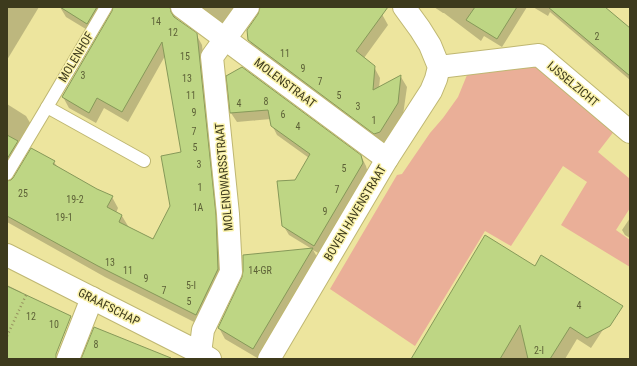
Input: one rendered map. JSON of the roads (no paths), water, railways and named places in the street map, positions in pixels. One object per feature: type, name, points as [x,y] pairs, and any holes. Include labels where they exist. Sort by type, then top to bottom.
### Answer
[{"type":"street","name":"MOLENSTRAAT","points":[[182,7],[387,159]]},
{"type":"street","name":"MOLENDWARSSTRAAT","points":[[203,357],[203,330],[231,272],[228,214],[212,57],[248,7]]},
{"type":"street","points":[[404,7],[430,45],[439,67]]},
{"type":"street","name":"IJSSELZICHT","points":[[439,67],[539,55],[630,132]]},
{"type":"street","name":"BOVEN HAVENSTRAAT","points":[[269,359],[387,159],[431,91],[439,67]]},
{"type":"street","name":"GRAAFSCHAP","points":[[7,255],[203,357]]},
{"type":"street","points":[[68,359],[92,298]]},
{"type":"lane","name":"MOLENHOF","points":[[7,174],[106,7]]},
{"type":"lane","points":[[47,107],[144,160]]}]
